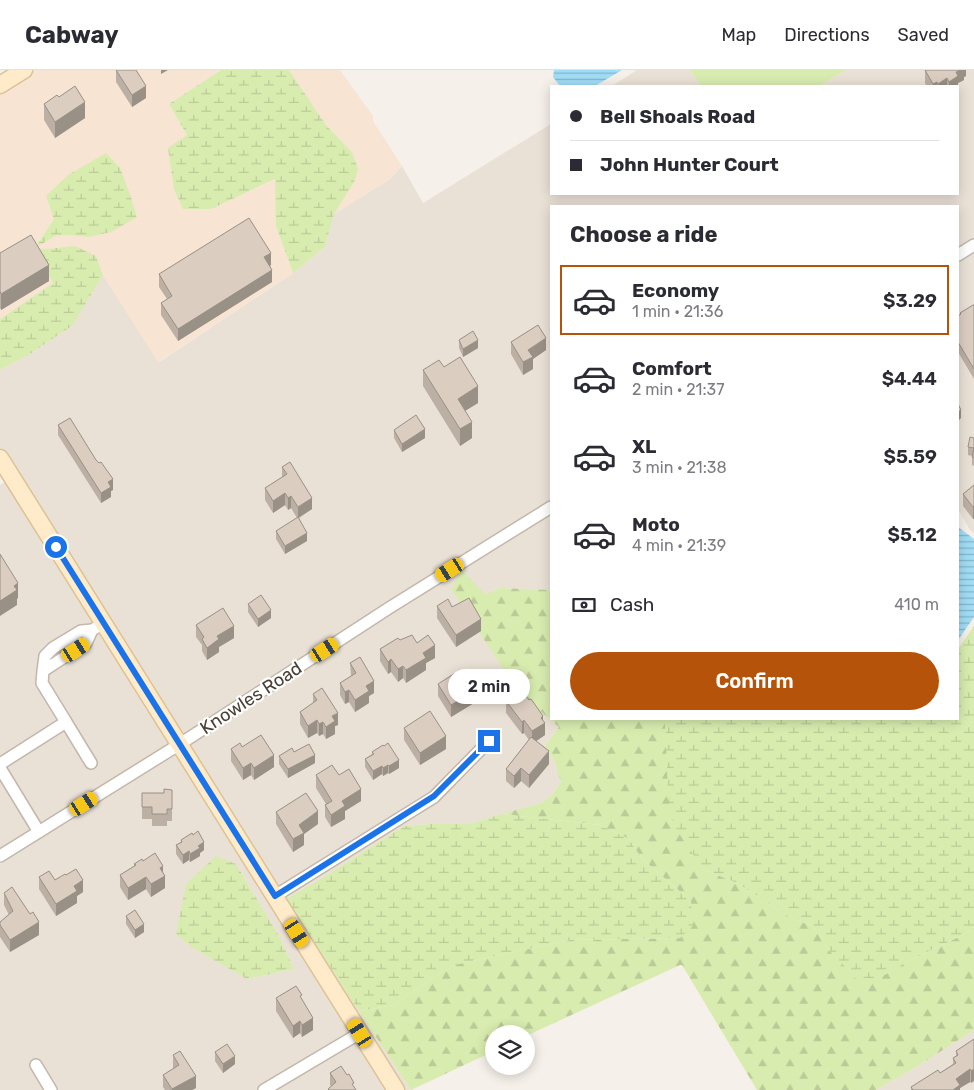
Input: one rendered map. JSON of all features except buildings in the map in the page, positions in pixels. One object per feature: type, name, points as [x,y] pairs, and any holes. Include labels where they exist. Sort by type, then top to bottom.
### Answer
[{"type":"main road","points":[[0,85],[24,70]]},
{"type":"main road","points":[[0,458],[5,475],[98,626],[180,744],[396,1090]]},
{"type":"street","points":[[959,254],[974,245]]},
{"type":"street","name":"Knowles Road","points":[[0,856],[180,744],[389,608],[550,508]]},
{"type":"street","points":[[91,763],[42,683],[42,671],[45,656],[57,645],[81,631],[98,626]]},
{"type":"street","points":[[42,671],[86,643],[98,626]]},
{"type":"street","points":[[57,645],[65,657]]},
{"type":"street","points":[[0,764],[66,722]]},
{"type":"street","points":[[275,896],[434,796],[489,741]]},
{"type":"street","points":[[0,768],[39,832]]},
{"type":"street","points":[[264,1090],[360,1033]]},
{"type":"street","points":[[36,1066],[51,1090]]},
{"type":"shaded area","points":[[35,70],[221,70],[169,104],[187,135],[211,209],[276,179],[276,226],[293,273],[158,362],[103,275],[96,256],[34,249],[54,283],[0,319],[0,92]],"holes":[[[120,168],[137,217],[89,237],[55,236],[35,247],[54,219]]]},
{"type":"shaded area","points":[[289,70],[340,70],[373,116],[373,121],[402,166],[390,179],[334,214],[354,182],[352,152],[326,125]]},
{"type":"shaded area","points":[[637,70],[690,70],[700,85],[614,85]]},
{"type":"shaded area","points":[[846,70],[974,70],[974,237],[959,247],[959,205],[550,205],[550,501],[386,603],[181,736],[0,447],[0,370],[30,354],[72,326],[103,275],[159,362],[293,273],[325,247],[334,214],[390,179],[402,166],[423,203],[550,125],[550,195],[959,195],[959,85],[821,85]]},
{"type":"shaded area","points":[[974,252],[974,533],[970,530],[959,511],[959,262]]},
{"type":"shaded area","points":[[8,480],[172,742],[0,849],[0,485]]},
{"type":"shaded area","points":[[550,516],[550,590],[500,588],[485,594],[519,693],[559,727],[545,746],[554,760],[562,781],[552,795],[541,803],[469,824],[404,826],[286,899],[411,1090],[403,1090],[283,899],[438,802],[474,767],[497,741],[488,733],[430,791],[276,888],[188,747],[393,613]]},
{"type":"shaded area","points":[[179,753],[389,1090],[0,1090],[0,864]],"holes":[[[236,864],[279,936],[294,969],[247,979],[194,949]]]},
{"type":"shaded area","points":[[974,1030],[974,1090],[876,1090],[918,1066]]},
{"type":"green space","points":[[221,70],[289,70],[326,125],[352,152],[358,169],[354,182],[334,214],[325,247],[293,273],[276,226],[275,179],[211,209],[183,209],[174,189],[168,148],[187,135],[169,104]]},
{"type":"green space","points":[[690,70],[846,70],[821,85],[700,85]]},
{"type":"green space","points":[[106,153],[120,168],[137,217],[111,232],[89,237],[55,236],[35,248],[47,249],[75,246],[96,256],[103,275],[72,326],[30,354],[0,370],[0,319],[53,283],[34,249],[54,219],[46,196],[68,175]]},
{"type":"green space","points":[[462,570],[485,594],[500,588],[550,590],[550,719],[519,693],[451,589]]},
{"type":"green space","points":[[974,626],[974,927],[965,934],[910,960],[864,987],[828,949],[813,926],[793,919],[737,883],[703,869],[674,826],[668,793],[665,720],[959,720],[959,648]]},
{"type":"green space","points":[[551,720],[665,720],[667,753],[703,869],[737,883],[793,919],[813,926],[828,949],[864,986],[910,960],[965,934],[974,927],[974,1030],[876,1090],[757,1090],[682,965],[680,965],[535,1032],[535,1025],[485,1025],[485,1055],[411,1090],[359,1011],[394,1005],[433,978],[458,964],[570,940],[680,938],[691,901],[641,858],[629,839],[600,825],[502,814],[541,803],[552,795],[561,782],[554,760],[545,746],[559,727]]},
{"type":"green space","points":[[502,814],[600,825],[629,839],[641,858],[691,901],[693,926],[680,938],[570,940],[458,964],[433,978],[394,1005],[359,1011],[286,899],[404,826],[469,824]]},
{"type":"green space","points":[[216,856],[236,864],[279,936],[294,969],[247,979],[194,949],[176,934],[186,884]]},
{"type":"water","points":[[554,70],[622,70],[597,85],[559,85],[553,77]]},
{"type":"water","points":[[959,528],[974,539],[974,617],[959,639]]},
{"type":"route","points":[[56,547],[275,896],[434,796],[489,741]]}]
